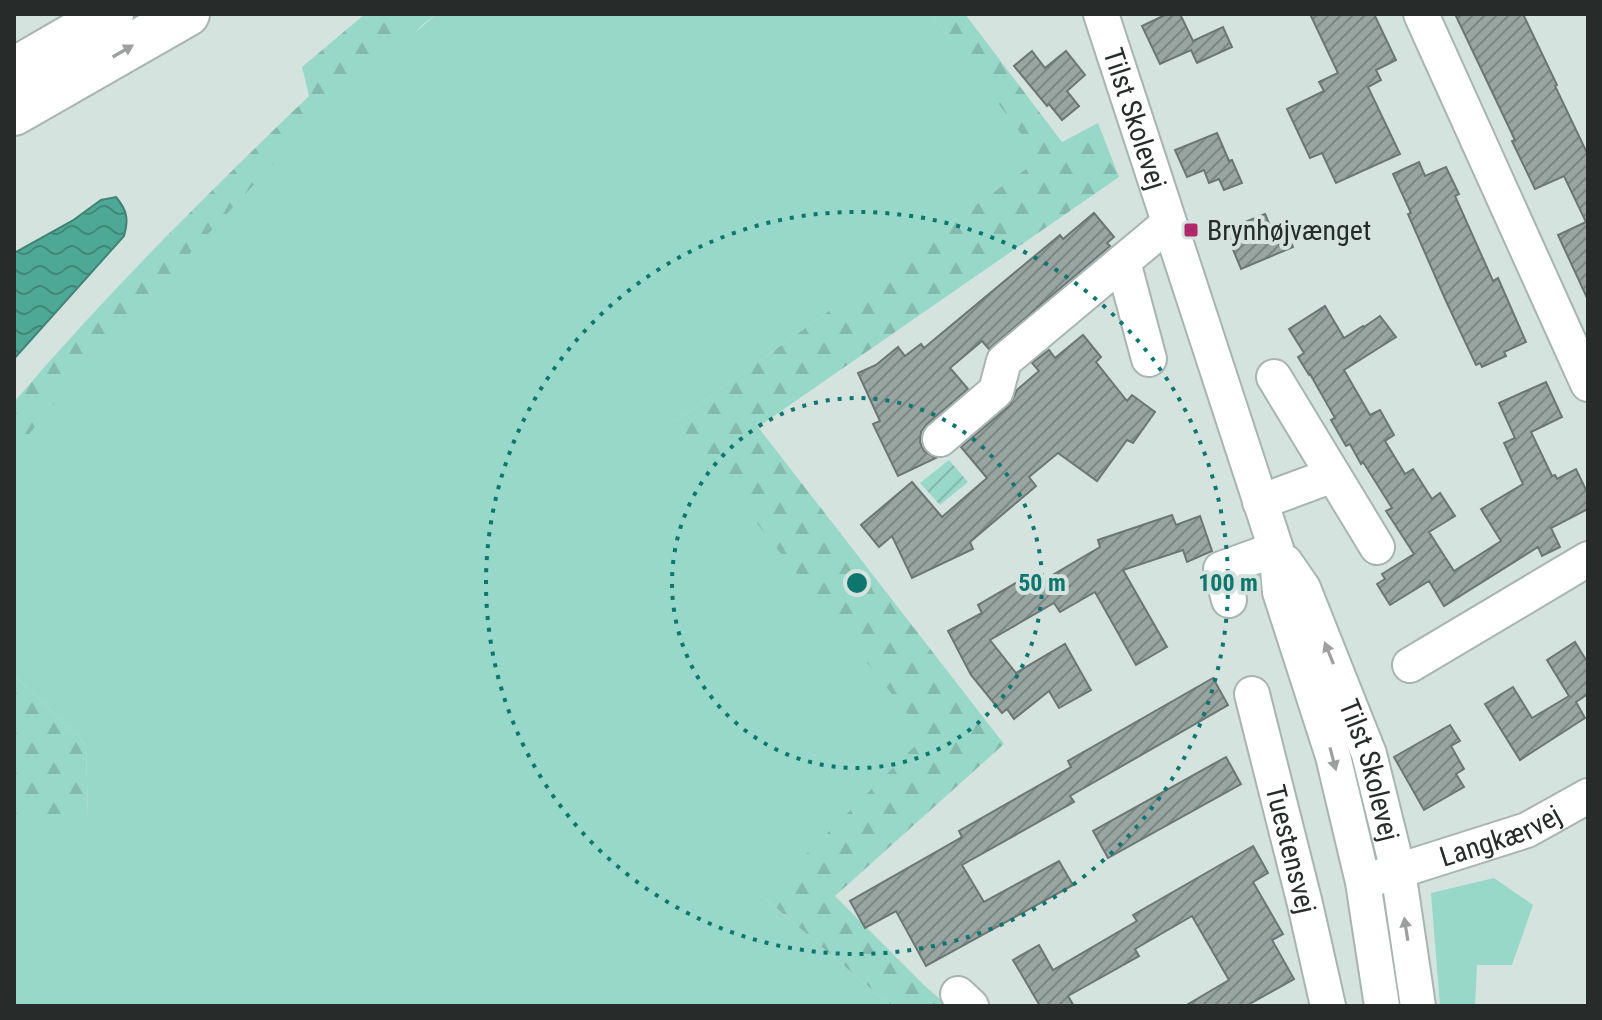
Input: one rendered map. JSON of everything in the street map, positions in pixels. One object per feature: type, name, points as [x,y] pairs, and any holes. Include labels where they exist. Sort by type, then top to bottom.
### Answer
[{"type":"main road","points":[[14,70],[111,14]]},
{"type":"main road","points":[[14,113],[187,14]]},
{"type":"street","name":"Tilst Skolevej","points":[[1101,14],[1276,549],[1280,592],[1333,756],[1363,882],[1382,1006]]},
{"type":"street","points":[[1421,14],[1588,384]]},
{"type":"street","name":"Tilst Skolevej","points":[[940,439],[996,391],[1004,361],[1169,223]]},
{"type":"street","points":[[1123,262],[1149,359]]},
{"type":"street","points":[[1274,377],[1377,547]]},
{"type":"street","points":[[1260,502],[1333,475]]},
{"type":"street","name":"Tilst Skolevej","points":[[1276,549],[1303,588],[1369,754],[1398,871],[1418,1006]]},
{"type":"street","points":[[1229,600],[1221,569],[1276,549]]},
{"type":"street","points":[[1410,665],[1588,559]]},
{"type":"street","name":"Tuestensvej","points":[[1252,694],[1328,1006]]},
{"type":"street","name":"Langkærvej","points":[[1363,882],[1527,830],[1588,796]]},
{"type":"green space","points":[[365,14],[437,14],[422,25],[14,453],[14,402],[158,245],[309,96],[302,67]]},
{"type":"green space","points":[[437,14],[931,14],[1040,159],[676,421],[925,736],[763,897],[891,1006],[14,1006],[14,821],[88,820],[86,745],[14,675],[14,453],[75,377],[328,105]]},
{"type":"green space","points":[[931,14],[965,14],[1062,142],[1098,123],[1119,177],[758,427],[1004,744],[835,896],[948,1006],[891,1006],[763,897],[676,421],[1039,159]]},
{"type":"green space","points":[[949,460],[968,482],[940,505],[920,483]]},
{"type":"green space","points":[[14,675],[86,745],[88,821],[14,821]]},
{"type":"green space","points":[[1494,878],[1533,905],[1512,965],[1477,965],[1475,1006],[1440,1006],[1431,893]]},
{"type":"water","points":[[116,197],[126,215],[124,236],[14,359],[14,253],[72,221],[101,200]]},
{"type":"building","points":[[1167,14],[1180,14],[1193,41],[1223,27],[1232,47],[1197,63],[1191,50],[1160,64],[1142,26]]},
{"type":"building","points":[[1310,14],[1374,14],[1396,60],[1376,70],[1381,80],[1368,87],[1400,154],[1336,183],[1322,153],[1310,158],[1287,109],[1324,91],[1319,82],[1338,73]]},
{"type":"building","points":[[1455,14],[1523,14],[1557,85],[1588,155],[1588,300],[1558,235],[1586,222],[1564,176],[1535,189]]},
{"type":"building","points":[[1032,51],[1045,68],[1066,51],[1085,75],[1067,91],[1079,106],[1062,120],[1014,66]]},
{"type":"building","points":[[1217,133],[1242,183],[1224,190],[1219,179],[1209,183],[1204,170],[1187,177],[1175,150]]},
{"type":"building","points":[[1419,162],[1425,176],[1446,167],[1459,194],[1455,196],[1493,281],[1498,278],[1526,342],[1482,367],[1480,363],[1476,365],[1446,301],[1393,174]]},
{"type":"building","points":[[1094,213],[1114,237],[1107,243],[1110,246],[989,349],[982,341],[950,368],[968,389],[921,432],[920,442],[924,451],[936,458],[898,476],[873,424],[880,421],[858,373],[876,365],[898,347],[905,356],[921,344],[924,348],[1060,235],[1063,239]]},
{"type":"building","points":[[1265,214],[1273,233],[1285,228],[1293,247],[1241,269],[1225,230]]},
{"type":"building","points":[[1325,306],[1344,338],[1380,316],[1396,337],[1344,370],[1370,415],[1380,410],[1394,435],[1385,441],[1405,474],[1413,469],[1432,499],[1440,493],[1455,516],[1429,532],[1454,571],[1501,541],[1481,509],[1523,484],[1504,443],[1515,438],[1499,403],[1546,382],[1562,417],[1531,432],[1552,476],[1555,475],[1557,479],[1576,469],[1588,494],[1588,509],[1551,528],[1560,547],[1542,556],[1538,547],[1444,606],[1429,581],[1390,605],[1377,584],[1385,579],[1382,574],[1414,554],[1386,511],[1392,508],[1350,444],[1346,446],[1331,420],[1335,418],[1298,357],[1304,353],[1289,329]]},
{"type":"building","points":[[1083,335],[1101,357],[1096,362],[1127,401],[1132,395],[1155,412],[1133,443],[1127,440],[1097,481],[1058,453],[1029,477],[1036,486],[970,542],[973,549],[912,578],[892,536],[879,547],[861,525],[912,482],[942,517],[987,478],[961,447],[1009,406],[1017,390],[1039,371],[1032,363],[1049,350],[1055,358]]},
{"type":"building","points":[[1172,515],[1176,525],[1200,516],[1212,551],[1187,562],[1183,550],[1123,570],[1167,647],[1136,665],[1095,592],[1060,612],[1054,603],[990,640],[1016,673],[1065,644],[1091,690],[1059,708],[1049,691],[1014,719],[1007,709],[1002,713],[971,675],[948,631],[982,613],[978,605],[1021,580],[1027,590],[1100,547],[1098,540]]},
{"type":"building","points":[[1575,642],[1588,663],[1588,694],[1576,702],[1585,718],[1520,760],[1485,704],[1513,687],[1532,718],[1569,696],[1547,660]]},
{"type":"building","points":[[1213,678],[1228,705],[1070,796],[1074,802],[962,865],[984,902],[1059,861],[1073,885],[926,966],[896,911],[865,928],[850,901],[962,837],[959,831],[1071,767],[1068,761]]},
{"type":"building","points":[[1450,725],[1460,741],[1451,746],[1464,769],[1456,774],[1464,787],[1424,810],[1394,757]]},
{"type":"building","points":[[1226,757],[1241,784],[1108,858],[1093,831]]},
{"type":"building","points":[[1253,846],[1268,873],[1253,882],[1283,934],[1272,940],[1294,979],[1246,1006],[1185,1006],[1229,980],[1192,916],[1135,949],[1139,956],[1068,996],[1074,1006],[1040,1006],[1013,960],[1039,945],[1053,970],[1137,921],[1133,915]]},
{"type":"place","name":"Brynhøjvænget","points":[[1191,230]]}]
